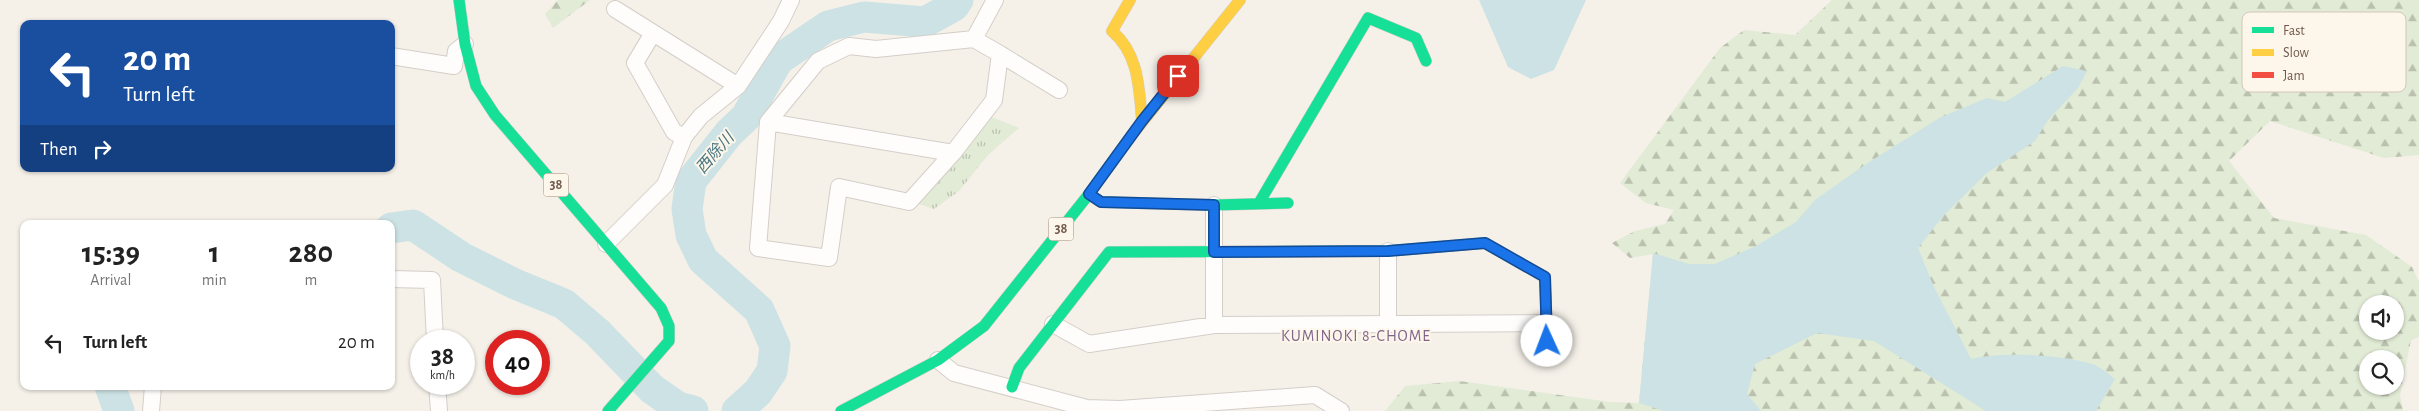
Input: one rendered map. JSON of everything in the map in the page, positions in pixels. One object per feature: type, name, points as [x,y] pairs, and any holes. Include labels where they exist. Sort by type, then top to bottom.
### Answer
[{"type":"street","name":"38","points":[[459,0],[465,44],[476,86],[496,115],[661,308],[669,326],[669,341],[608,411]]},
{"type":"street","points":[[606,244],[665,185],[684,137],[701,116],[738,86],[791,0]]},
{"type":"street","points":[[974,39],[995,0]]},
{"type":"street","points":[[1130,0],[1112,31],[1121,37],[1135,58],[1142,121]]},
{"type":"street","name":"38","points":[[841,411],[938,360],[984,326],[1089,194],[1142,121],[1240,0]]},
{"type":"street","points":[[615,9],[738,86]]},
{"type":"street","points":[[1260,203],[1368,18],[1416,38],[1426,61]]},
{"type":"street","points":[[653,33],[635,63],[674,132],[684,137]]},
{"type":"street","points":[[1000,54],[994,100],[953,153],[909,202],[839,187],[828,258],[758,248],[768,122],[818,61],[849,46],[876,49],[974,39],[1000,54],[1059,90]]},
{"type":"street","points":[[395,57],[454,66],[456,51],[465,44]]},
{"type":"street","points":[[768,122],[953,153]]},
{"type":"street","points":[[1089,194],[1101,202],[1214,205],[1288,203]]},
{"type":"street","points":[[1214,205],[1214,325]]},
{"type":"street","points":[[1012,387],[1019,368],[1108,252],[1388,251],[1485,243],[1545,277],[1548,359]]},
{"type":"street","points":[[1388,251],[1388,325]]},
{"type":"street","points":[[395,279],[432,280],[434,330]]},
{"type":"street","points":[[1053,324],[1089,344],[1214,325],[1547,323]]},
{"type":"street","points":[[938,360],[954,373],[1087,408],[1120,408],[1315,396],[1341,411]]},
{"type":"street","points":[[151,411],[153,390]]},
{"type":"street","points":[[438,395],[439,411]]},
{"type":"green space","points":[[558,0],[590,0],[553,28],[545,14]]},
{"type":"green space","points":[[1832,0],[2419,0],[2419,155],[2384,158],[2270,121],[2229,161],[2274,218],[2366,235],[2412,267],[2419,282],[2419,337],[2411,340],[2404,375],[2404,350],[2359,350],[2359,395],[2400,395],[2403,411],[1385,411],[1405,386],[1459,381],[1610,402],[1639,403],[1653,254],[1630,258],[1612,243],[1635,231],[1665,224],[1674,210],[1646,203],[1620,183],[1720,48],[1744,30],[1795,35]]},
{"type":"green space","points":[[989,116],[1019,128],[988,155],[959,191],[934,209],[913,202]]},
{"type":"shaded area","points":[[1479,0],[1586,0],[1554,70],[1531,79],[1508,67]]},
{"type":"shaded area","points":[[2063,66],[2087,71],[2078,88],[2048,120],[2035,141],[1987,173],[1944,215],[1918,248],[1934,287],[1971,359],[1998,355],[2031,355],[2064,358],[2095,365],[2115,379],[2096,411],[1986,411],[1874,341],[1817,333],[1755,364],[1747,394],[1761,411],[1664,411],[1639,403],[1653,253],[1689,264],[1715,264],[1756,246],[1796,222],[1815,200],[1866,164],[1941,117],[1987,98],[2005,102]]},
{"type":"waterway","name":"西除川","points":[[737,411],[758,392],[772,371],[775,346],[759,310],[703,260],[691,235],[687,209],[691,181],[729,133],[746,117],[778,60],[828,26],[864,17],[925,22],[954,6],[958,0]]},
{"type":"waterway","name":"西除川","points":[[395,227],[413,225],[461,257],[515,284],[564,304],[597,332],[652,389],[678,407],[693,411]]},
{"type":"waterway","name":"西除川","points":[[111,390],[119,411]]},
{"type":"traffic: fast","points":[[459,0],[465,44],[476,86],[495,115],[661,308],[669,326],[669,341],[608,411]]},
{"type":"traffic: fast","points":[[1259,203],[1368,18],[1416,38],[1426,61]]},
{"type":"traffic: fast","points":[[841,411],[938,360],[984,326],[1089,194],[1131,136]]},
{"type":"traffic: fast","points":[[1089,194],[1101,202],[1214,205],[1288,203]]},
{"type":"traffic: fast","points":[[1012,387],[1019,368],[1109,252],[1388,251],[1485,243],[1520,263]]},
{"type":"traffic: slow","points":[[1130,0],[1112,31],[1121,40],[1133,61],[1138,84],[1142,121]]},
{"type":"traffic: slow","points":[[1131,136],[1240,0]]},
{"type":"traffic: jam","points":[[1520,263],[1545,277],[1548,359]]},
{"type":"district","name":"KUMINOKI 8-CHOME","points":[[1356,336]]},
{"type":"route","points":[[1178,76],[1142,121],[1089,194],[1101,202],[1214,205],[1214,252],[1388,251],[1485,243],[1545,277],[1547,341]]}]
